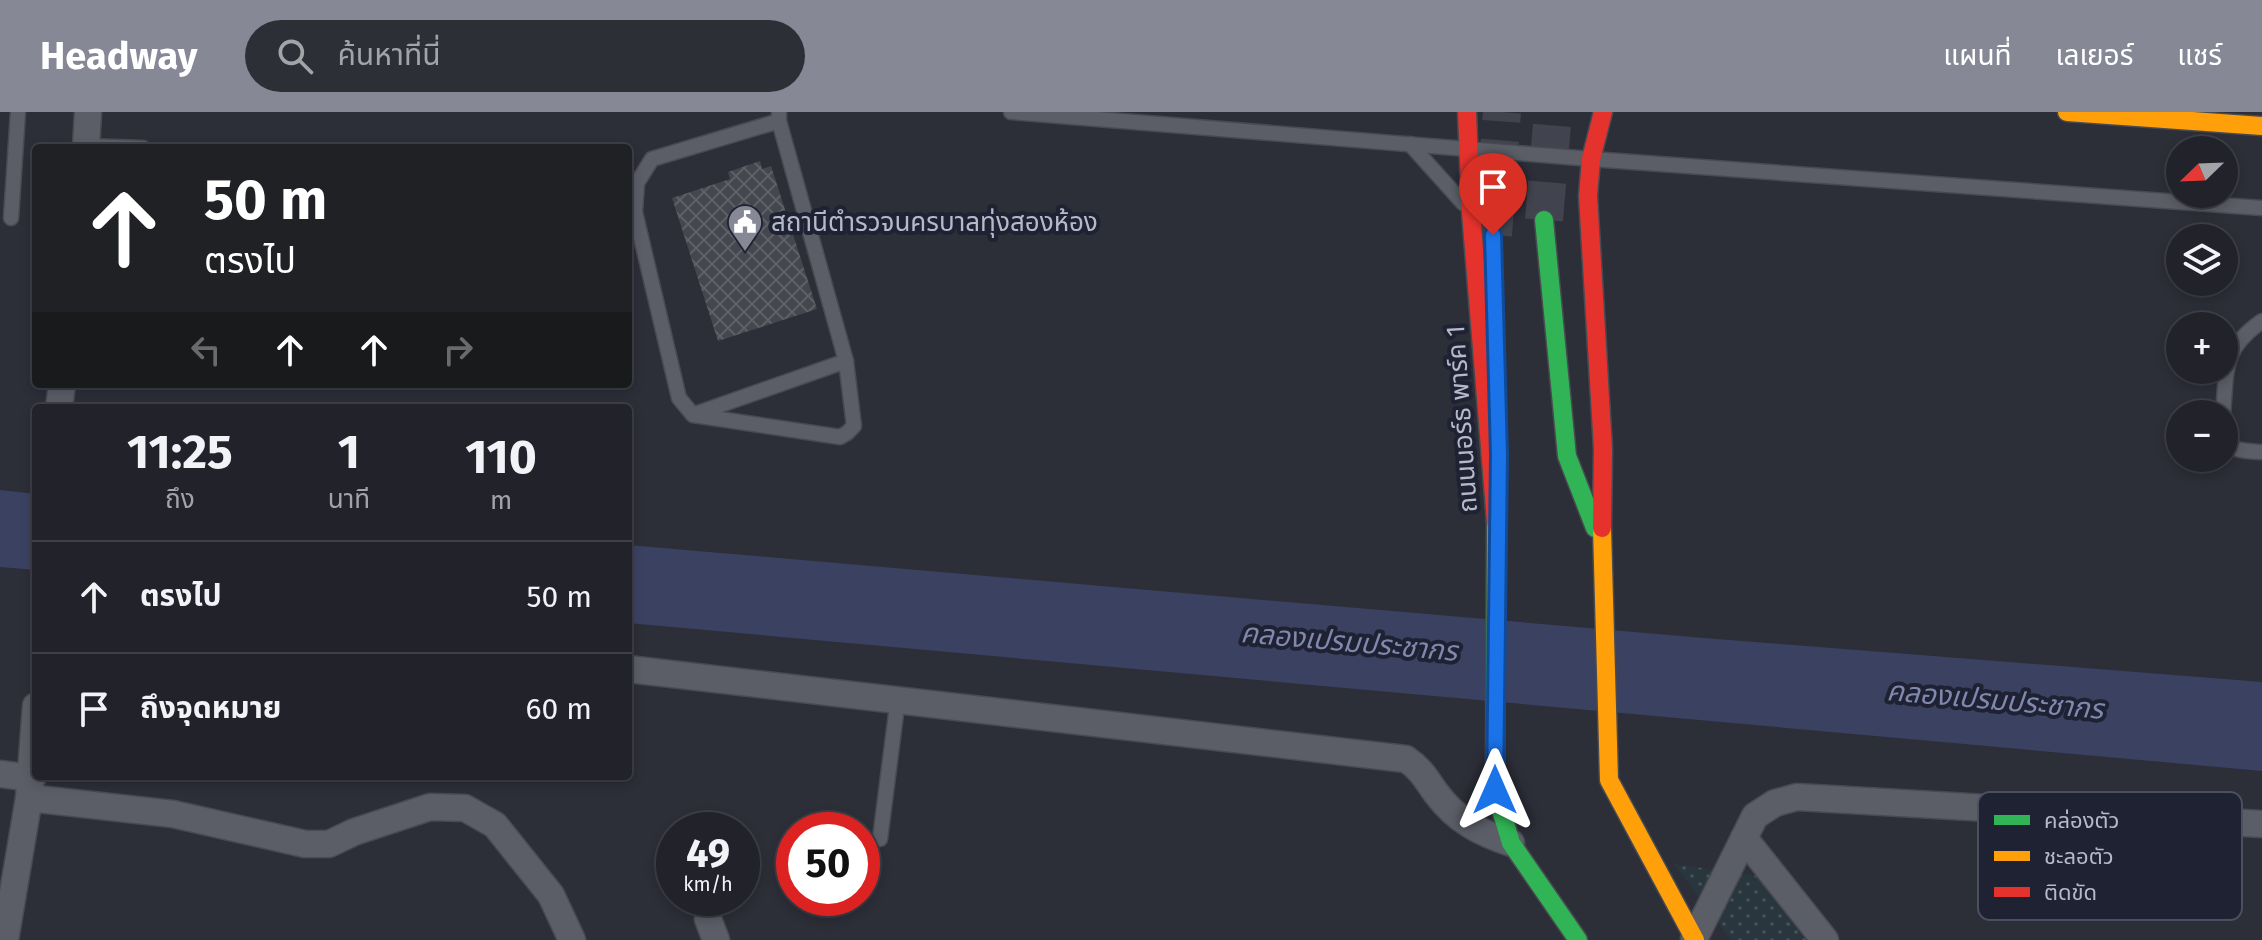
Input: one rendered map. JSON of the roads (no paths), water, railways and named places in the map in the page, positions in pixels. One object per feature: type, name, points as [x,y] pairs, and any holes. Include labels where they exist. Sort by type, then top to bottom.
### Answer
[{"type":"main road","name":"ถนนนอร์ธ พาร์ค 1","points":[[1467,112],[1471,212],[1497,540],[1495,790],[1511,843],[1578,940]]},
{"type":"main road","points":[[1603,112],[1591,159],[1588,196],[1603,449],[1602,545],[1609,780],[1695,939]]},
{"type":"main road","points":[[2067,112],[2262,126]]},
{"type":"main road","points":[[1544,220],[1567,456],[1602,545]]},
{"type":"main road","points":[[1494,266],[1499,454],[1497,540]]},
{"type":"street","points":[[86,144],[88,112]]},
{"type":"street","points":[[632,669],[1406,759],[1421,769],[1437,794],[1461,820],[1483,834],[1511,843]]},
{"type":"street","points":[[5,940],[32,772]]},
{"type":"street","points":[[0,774],[31,788],[173,814],[305,844],[329,844],[354,832],[430,807],[465,808],[495,825],[551,895],[572,940]]},
{"type":"street","points":[[1695,939],[1755,816],[1775,803],[1797,797],[1978,808]]},
{"type":"street","points":[[2242,823],[2262,824]]},
{"type":"street","points":[[1744,838],[1825,940]]},
{"type":"lane","points":[[11,218],[18,112]]},
{"type":"lane","points":[[1011,112],[1591,159],[2262,208]]},
{"type":"lane","points":[[779,116],[846,361],[854,426],[840,437],[693,415],[679,398],[635,212],[637,183],[652,159],[779,116]]},
{"type":"lane","points":[[1410,144],[1471,212]]},
{"type":"lane","points":[[2225,400],[2233,347],[2262,321]]},
{"type":"lane","points":[[693,415],[846,361]]},
{"type":"lane","points":[[2238,449],[2262,452]]},
{"type":"lane","points":[[880,839],[898,698]]},
{"type":"water","points":[[0,490],[32,494],[32,570],[0,567]]},
{"type":"water","name":"คลองเปรมประชากร","points":[[632,545],[1704,638],[2262,682],[2262,771],[632,623]]},
{"type":"tunnel","points":[[1493,235],[1502,112]]},
{"type":"tunnel","points":[[1544,220],[1553,112]]},
{"type":"place","name":"สถานีตำรวจนครบาลทุ่งสองห้อง","points":[[745,253]]}]
